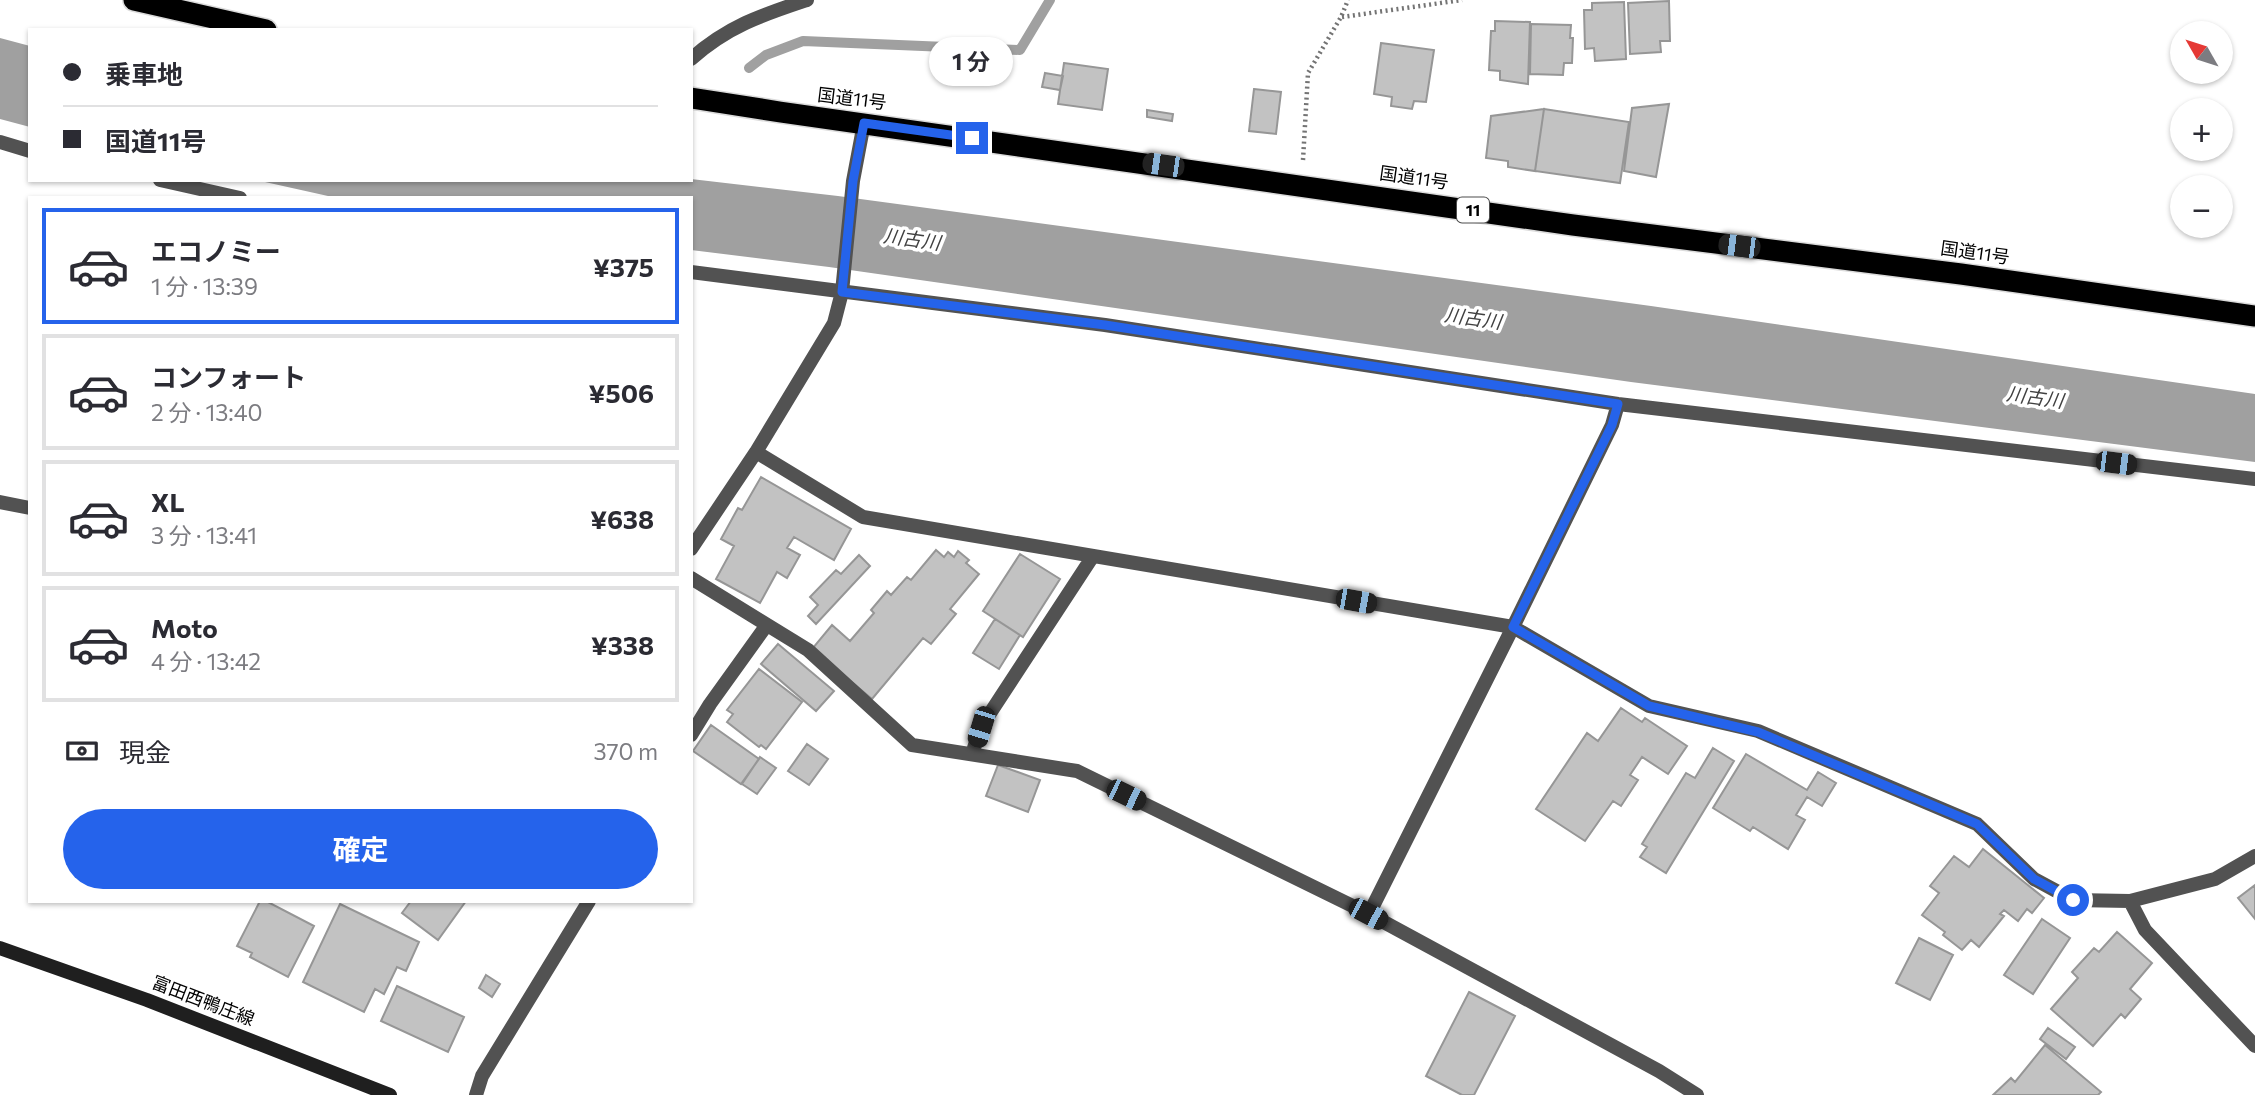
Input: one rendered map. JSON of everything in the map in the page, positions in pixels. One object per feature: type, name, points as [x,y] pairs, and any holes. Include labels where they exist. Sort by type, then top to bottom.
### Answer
[{"type":"highway","points":[[134,0],[257,28]]},
{"type":"highway","name":"国道11号","points":[[693,98],[1573,225],[1961,274],[2255,316]]},
{"type":"main road","name":"富田西鴨庄線","points":[[0,948],[147,1000],[390,1095]]},
{"type":"street","points":[[693,57],[711,41],[752,19],[807,0]]},
{"type":"street","points":[[693,546],[756,452],[834,323],[843,285],[853,181],[864,123]]},
{"type":"street","points":[[0,142],[28,150]]},
{"type":"street","points":[[169,182],[231,196]]},
{"type":"street","points":[[693,272],[843,285],[1618,404],[2255,479]]},
{"type":"street","points":[[1368,914],[1513,627],[1612,425],[1618,404]]},
{"type":"street","points":[[756,452],[863,517],[1513,627],[1649,706],[1758,732],[1977,824],[2034,879],[2073,900],[2130,901],[2215,880],[2255,856]]},
{"type":"street","points":[[0,502],[28,508]]},
{"type":"street","points":[[972,754],[981,727],[1093,556]]},
{"type":"street","points":[[693,579],[807,650],[912,745],[1077,771],[1368,914],[1659,1071],[1698,1095]]},
{"type":"street","points":[[693,732],[766,626]]},
{"type":"street","points":[[2130,901],[2145,930],[2255,1046]]},
{"type":"street","points":[[476,1095],[482,1076],[588,903]]},
{"type":"path","points":[[1298,185],[1304,154],[1308,73],[1348,0]]},
{"type":"path","points":[[1341,17],[1462,0]]},
{"type":"water","points":[[0,38],[28,45],[28,126],[0,119]]},
{"type":"water","name":"川古川","points":[[693,179],[838,196],[1651,306],[2255,394],[2255,462],[1631,382],[829,267],[693,250],[693,196],[328,196],[265,182],[693,182]]},
{"type":"building","points":[[1669,1],[1670,41],[1660,41],[1661,52],[1630,54],[1628,3]]},
{"type":"building","points":[[1624,2],[1626,59],[1595,61],[1594,48],[1585,49],[1584,10],[1592,10],[1592,3]]},
{"type":"building","points":[[1495,21],[1530,22],[1528,84],[1500,80],[1500,71],[1489,70],[1491,31],[1495,31]]},
{"type":"building","points":[[1531,24],[1571,25],[1572,63],[1564,63],[1563,75],[1530,74]]},
{"type":"building","points":[[1381,43],[1434,50],[1426,102],[1414,101],[1412,109],[1391,106],[1392,97],[1374,94]]},
{"type":"building","points":[[1064,63],[1108,69],[1102,110],[1058,104]]},
{"type":"building","points":[[1045,73],[1063,76],[1060,90],[1042,87]]},
{"type":"building","points":[[1254,89],[1281,92],[1276,134],[1249,131]]},
{"type":"building","points":[[1669,104],[1656,177],[1624,171],[1632,108]]},
{"type":"building","points":[[1544,109],[1535,171],[1508,167],[1508,161],[1486,158],[1491,116]]},
{"type":"building","points":[[1544,109],[1629,122],[1620,183],[1535,171]]},
{"type":"building","points":[[1147,110],[1173,114],[1172,121],[1147,117]]},
{"type":"building","points":[[761,477],[851,529],[834,560],[794,537],[787,548],[800,555],[787,578],[777,572],[760,603],[716,579],[734,546],[721,539],[738,508],[742,510]]},
{"type":"building","points":[[936,550],[944,557],[948,552],[954,557],[958,551],[969,560],[966,563],[979,574],[950,609],[956,614],[931,644],[923,638],[872,699],[812,649],[832,625],[850,641],[874,613],[871,610],[887,591],[891,595],[907,577],[911,580]]},
{"type":"building","points":[[1020,554],[1060,579],[1023,637],[983,611]]},
{"type":"building","points":[[859,555],[870,566],[816,624],[808,616],[818,605],[810,597],[836,570],[841,574]]},
{"type":"building","points":[[995,619],[1020,635],[999,669],[973,653]]},
{"type":"building","points":[[778,644],[834,691],[816,711],[761,664]]},
{"type":"building","points":[[759,669],[802,702],[766,749],[761,745],[759,747],[727,722],[733,714],[727,710]]},
{"type":"building","points":[[1621,708],[1642,722],[1645,718],[1687,746],[1668,774],[1642,757],[1630,775],[1638,780],[1621,806],[1613,801],[1585,841],[1536,809],[1587,733],[1598,741]]},
{"type":"building","points":[[711,725],[759,759],[741,784],[693,751]]},
{"type":"building","points":[[807,744],[828,759],[809,785],[788,771]]},
{"type":"building","points":[[1713,748],[1734,761],[1666,873],[1640,857],[1647,847],[1642,844],[1686,773],[1695,778]]},
{"type":"building","points":[[1746,754],[1807,790],[1818,772],[1836,783],[1822,806],[1807,797],[1796,815],[1805,820],[1788,849],[1753,827],[1750,831],[1713,808]]},
{"type":"building","points":[[760,757],[776,768],[757,794],[742,784]]},
{"type":"building","points":[[998,765],[1040,780],[1028,812],[986,796]]},
{"type":"building","points":[[1983,849],[2044,898],[2032,913],[2027,909],[2018,921],[2004,910],[2000,914],[2004,916],[1979,947],[1971,940],[1962,950],[1943,935],[1945,932],[1922,915],[1939,893],[1930,886],[1954,856],[1969,867]]},
{"type":"building","points":[[2255,885],[2255,919],[2238,898]]},
{"type":"building","points":[[259,903],[270,903],[314,926],[288,977],[250,957],[252,953],[237,946]]},
{"type":"building","points":[[410,903],[465,903],[438,940],[402,913]]},
{"type":"building","points":[[340,904],[419,942],[406,971],[397,967],[384,994],[375,989],[364,1012],[303,982]]},
{"type":"building","points":[[2042,919],[2070,938],[2033,994],[2004,975]]},
{"type":"building","points":[[2117,932],[2152,963],[2130,989],[2141,999],[2125,1018],[2121,1014],[2093,1046],[2051,1009],[2078,978],[2072,972],[2094,948],[2099,952]]},
{"type":"building","points":[[1919,938],[1953,955],[1930,1000],[1896,983]]},
{"type":"building","points":[[486,975],[500,984],[492,997],[479,988]]},
{"type":"building","points":[[397,986],[464,1017],[448,1052],[381,1021]]},
{"type":"building","points":[[1469,992],[1515,1016],[1474,1095],[1462,1095],[1426,1076]]},
{"type":"building","points":[[2048,1028],[2075,1047],[2066,1059],[2040,1039]]},
{"type":"building","points":[[2045,1045],[2101,1092],[2098,1095],[1993,1095],[2011,1078],[2015,1082]]},
{"type":"waterway","points":[[749,68],[766,55],[803,41],[1020,50],[1050,0]]},
{"type":"route","points":[[972,138],[864,123],[853,181],[842,292],[1105,325],[1618,404],[1612,425],[1513,627],[1649,706],[1758,732],[1977,824],[2034,879],[2073,900]]}]
